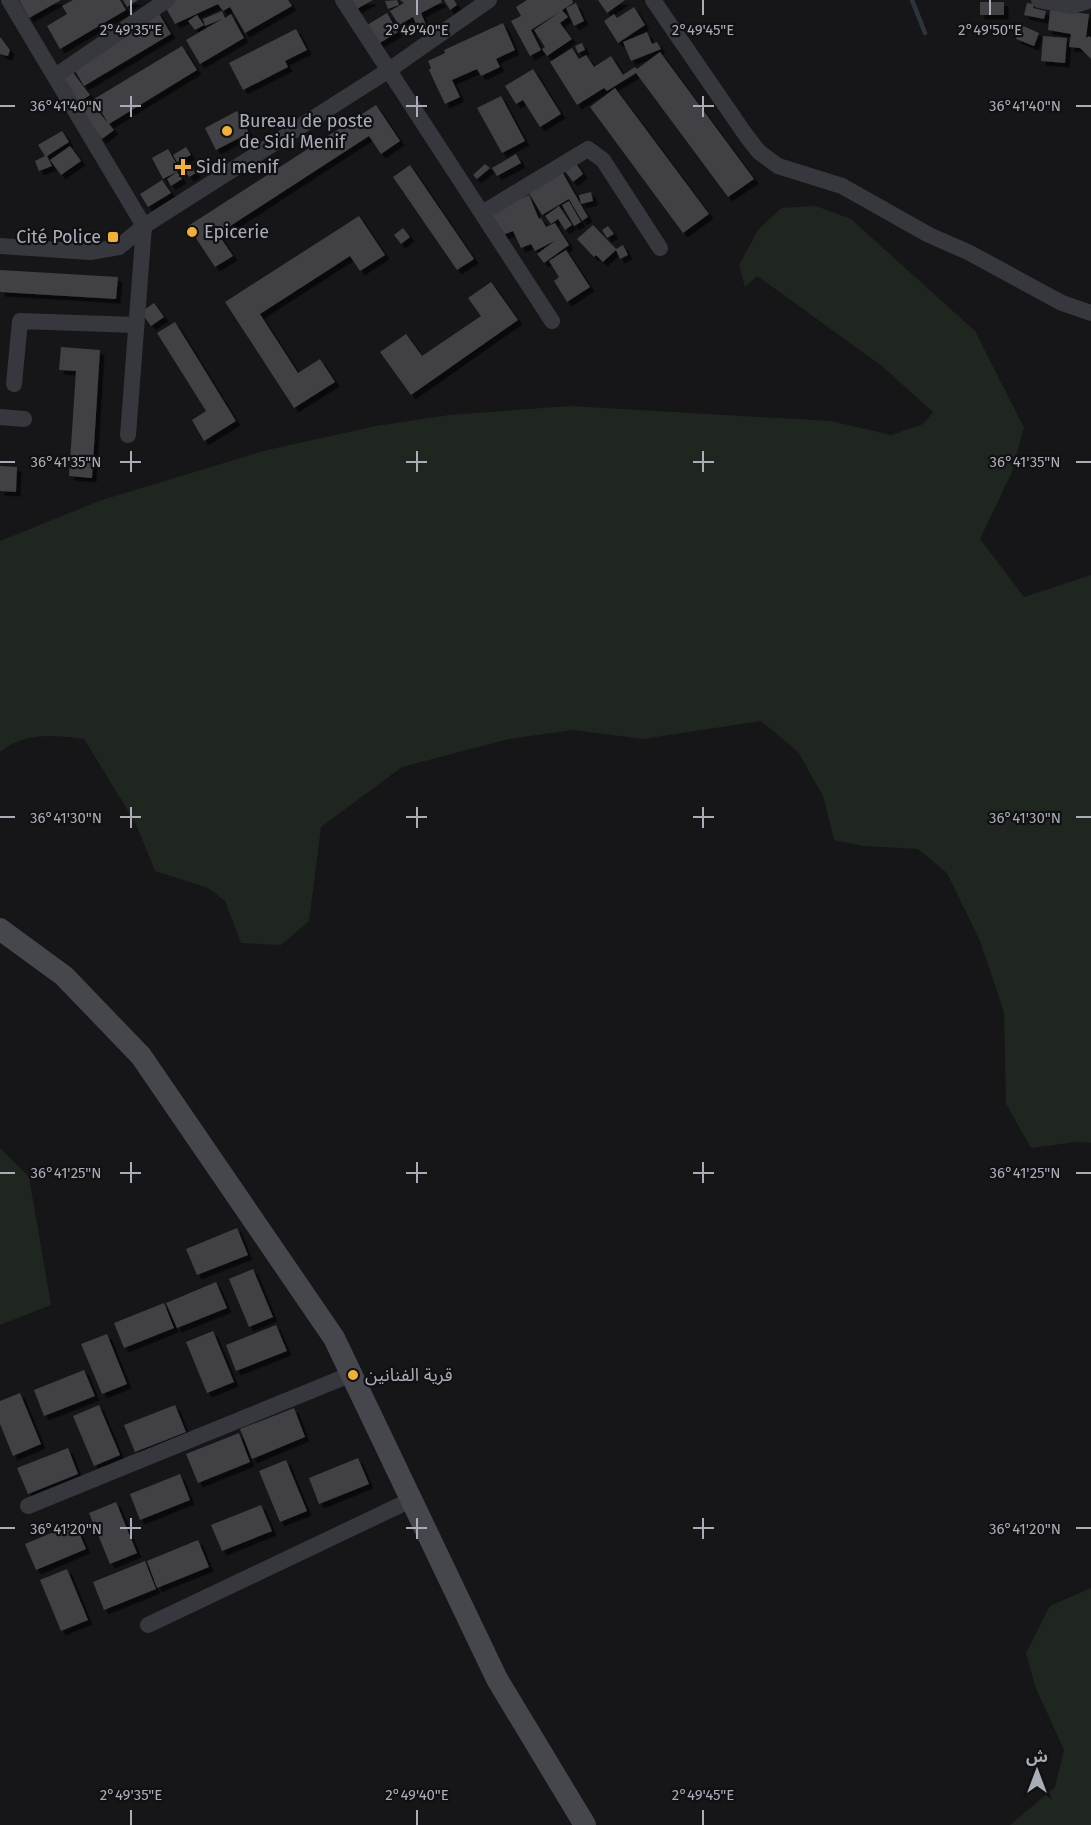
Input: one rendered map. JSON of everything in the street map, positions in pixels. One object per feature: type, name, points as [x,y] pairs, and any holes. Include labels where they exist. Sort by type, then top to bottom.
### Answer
[{"type":"main road","points":[[0,929],[64,976],[141,1056],[334,1338],[413,1499],[497,1679],[585,1825]]},
{"type":"street","points":[[9,0],[144,226],[128,435]]},
{"type":"street","points":[[55,76],[167,0]]},
{"type":"street","points":[[343,0],[552,321]]},
{"type":"street","points":[[0,246],[90,252],[119,247],[144,226],[389,70],[489,0]]},
{"type":"street","points":[[652,0],[745,134],[759,152],[778,166],[842,186],[929,235],[968,252],[1062,303],[1091,313]]},
{"type":"street","points":[[1039,0],[1073,6],[1090,0]]},
{"type":"street","points":[[482,213],[588,149],[603,160],[660,248]]},
{"type":"street","points":[[14,384],[20,321],[136,325]]},
{"type":"street","points":[[0,417],[24,419]]},
{"type":"street","points":[[28,1506],[352,1374]]},
{"type":"street","points":[[148,1625],[413,1499]]},
{"type":"shaded area","points":[[816,206],[851,219],[975,331],[1024,428],[1011,474],[980,539],[1024,597],[1091,575],[1091,1143],[1077,1142],[1031,1148],[1006,1104],[1004,1012],[980,941],[947,873],[918,849],[863,846],[834,840],[823,796],[798,752],[761,721],[643,739],[573,730],[509,739],[402,767],[321,827],[309,921],[281,945],[241,943],[225,901],[208,888],[155,871],[135,822],[84,739],[51,736],[30,738],[19,741],[0,752],[0,541],[99,501],[267,450],[376,426],[449,415],[570,406],[831,421],[891,435],[923,424],[933,412],[882,366],[757,276],[745,287],[739,265],[758,230],[781,208]]},
{"type":"shaded area","points":[[0,1148],[29,1177],[51,1305],[0,1325]]},
{"type":"shaded area","points":[[1091,1588],[1091,1825],[1010,1825],[1055,1787],[1064,1750],[1035,1686],[1026,1653],[1050,1606]]},
{"type":"building","points":[[19,0],[61,0],[29,18]]},
{"type":"building","points":[[73,0],[120,0],[126,10],[60,49],[47,26],[67,14],[62,6]]},
{"type":"building","points":[[123,0],[138,0],[127,7]]},
{"type":"building","points":[[167,0],[288,0],[292,6],[245,33],[230,7],[223,11],[218,4],[175,24],[163,3]]},
{"type":"building","points":[[348,0],[373,0],[353,11]]},
{"type":"building","points":[[397,0],[399,5],[388,9],[385,1]]},
{"type":"building","points":[[400,0],[441,0],[442,2],[421,13],[427,27],[419,30],[413,17],[399,25],[390,11],[404,3]]},
{"type":"building","points":[[444,0],[454,0],[457,5],[450,10]]},
{"type":"building","points":[[527,0],[572,0],[573,3],[562,10],[568,17],[560,23],[572,39],[547,56],[542,49],[545,47],[534,30],[561,11],[531,30],[541,50],[530,56],[511,21],[521,16],[516,7]]},
{"type":"building","points":[[598,0],[625,0],[607,13]]},
{"type":"building","points":[[980,2],[1004,2],[1004,15],[980,15]]},
{"type":"building","points":[[576,3],[584,21],[574,26],[566,8]]},
{"type":"building","points":[[1027,3],[1034,4],[1033,8],[1046,11],[1044,19],[1024,15]]},
{"type":"building","points":[[634,7],[645,25],[618,43],[604,21],[614,14],[617,18]]},
{"type":"building","points":[[1050,10],[1089,14],[1086,38],[1089,36],[1091,38],[1091,59],[1080,48],[1069,47],[1071,34],[1048,30]]},
{"type":"building","points":[[222,11],[225,18],[231,14],[244,38],[200,64],[186,40],[222,19],[205,26],[203,19]]},
{"type":"building","points":[[158,12],[171,34],[84,86],[71,64]]},
{"type":"building","points":[[387,13],[398,32],[373,47],[362,28]]},
{"type":"building","points":[[197,15],[204,25],[195,30],[188,21]]},
{"type":"building","points":[[503,23],[515,50],[496,59],[500,67],[481,76],[477,69],[452,80],[460,97],[445,104],[429,70],[431,68],[428,61],[445,53],[444,50]]},
{"type":"building","points":[[1021,25],[1039,33],[1034,46],[1016,39]]},
{"type":"building","points":[[296,29],[307,50],[285,61],[288,67],[243,90],[229,63]]},
{"type":"building","points":[[647,32],[652,44],[657,42],[661,49],[631,61],[623,42]]},
{"type":"building","points":[[1043,36],[1067,38],[1065,63],[1041,61]]},
{"type":"building","points":[[0,37],[10,50],[8,56],[0,54]]},
{"type":"building","points":[[582,43],[585,50],[578,53],[575,46]]},
{"type":"building","points":[[182,46],[197,70],[109,124],[114,130],[102,139],[77,108],[88,99],[108,123],[94,99]]},
{"type":"building","points":[[572,48],[579,59],[586,55],[594,67],[611,56],[623,75],[635,67],[637,69],[660,52],[754,179],[728,197],[636,73],[607,91],[604,88],[577,105],[550,62]]},
{"type":"building","points":[[533,69],[561,114],[540,127],[523,100],[516,104],[505,86]]},
{"type":"building","points":[[71,70],[90,95],[78,103],[60,78]]},
{"type":"building","points":[[615,88],[709,214],[683,233],[590,107]]},
{"type":"building","points":[[501,96],[525,141],[502,153],[477,108]]},
{"type":"building","points":[[376,105],[400,141],[381,154],[369,136],[218,234],[233,256],[215,267],[188,226]]},
{"type":"building","name":"Bureau de poste de Sidi Menif","points":[[237,111],[249,133],[216,150],[205,128]]},
{"type":"building","points":[[62,131],[69,142],[47,156],[52,166],[39,171],[35,161],[45,156],[38,145]]},
{"type":"building","points":[[70,146],[81,161],[61,175],[50,160]]},
{"type":"building","points":[[186,147],[191,155],[177,162],[173,155]]},
{"type":"building","points":[[168,149],[180,170],[163,179],[152,158]]},
{"type":"building","points":[[516,154],[521,163],[497,176],[492,168]]},
{"type":"building","points":[[574,160],[583,174],[573,182],[563,168]]},
{"type":"building","points":[[485,164],[490,168],[477,179],[473,175]]},
{"type":"building","points":[[190,165],[196,173],[189,177],[184,169]]},
{"type":"building","points":[[410,165],[474,259],[457,270],[393,177]]},
{"type":"building","points":[[561,170],[588,217],[582,221],[569,199],[542,215],[527,190]]},
{"type":"building","points":[[177,172],[182,179],[171,186],[167,179]]},
{"type":"building","points":[[162,180],[171,193],[148,207],[140,194]]},
{"type":"building","points":[[591,192],[593,201],[581,204],[579,195]]},
{"type":"building","points":[[529,195],[539,219],[541,218],[546,227],[555,223],[569,245],[544,263],[537,254],[556,240],[535,251],[531,244],[521,248],[513,231],[500,236],[490,212]]},
{"type":"building","points":[[569,201],[581,222],[574,226],[562,205]]},
{"type":"building","points":[[559,206],[572,225],[565,230],[558,219],[551,224],[545,216]]},
{"type":"building","points":[[359,216],[385,255],[360,271],[350,256],[260,314],[298,373],[320,359],[335,382],[294,408],[225,302]]},
{"type":"building","points":[[593,225],[616,249],[623,245],[628,255],[620,259],[616,250],[603,262],[596,255],[594,257],[577,239]]},
{"type":"building","points":[[608,226],[614,234],[607,238],[602,230]]},
{"type":"building","points":[[403,228],[410,237],[401,244],[394,235]]},
{"type":"building","points":[[566,250],[590,287],[567,302],[554,281],[559,277],[549,261]]},
{"type":"building","points":[[0,270],[118,277],[116,299],[0,292]]},
{"type":"building","points":[[491,282],[518,320],[411,395],[380,352],[406,334],[422,356],[481,316],[468,298]]},
{"type":"building","points":[[154,303],[164,317],[151,326],[141,312]]},
{"type":"building","points":[[175,322],[236,421],[204,441],[192,420],[206,411],[157,333]]},
{"type":"building","points":[[61,347],[100,350],[92,478],[69,476],[76,371],[59,370]]},
{"type":"building","points":[[0,466],[17,467],[16,492],[0,491]]},
{"type":"building","points":[[237,1228],[248,1255],[197,1275],[186,1249]]},
{"type":"building","points":[[253,1269],[273,1317],[249,1327],[229,1279]]},
{"type":"building","points":[[216,1282],[227,1308],[177,1328],[166,1303]]},
{"type":"building","points":[[164,1303],[174,1328],[124,1348],[114,1323]]},
{"type":"building","points":[[276,1325],[287,1351],[236,1371],[226,1345]]},
{"type":"building","points":[[213,1331],[234,1382],[207,1393],[186,1342]]},
{"type":"building","points":[[107,1334],[127,1384],[102,1394],[81,1344]]},
{"type":"building","points":[[84,1370],[95,1396],[44,1416],[34,1390]]},
{"type":"building","points":[[20,1393],[41,1444],[13,1456],[0,1424],[0,1401]]},
{"type":"building","points":[[99,1405],[120,1455],[94,1466],[73,1416]]},
{"type":"building","points":[[175,1405],[186,1432],[135,1452],[124,1425]]},
{"type":"building","points":[[294,1408],[305,1437],[252,1459],[240,1429]]},
{"type":"building","points":[[239,1433],[250,1462],[198,1483],[186,1454]]},
{"type":"building","points":[[68,1448],[78,1474],[28,1494],[17,1468]]},
{"type":"building","points":[[358,1458],[369,1484],[319,1504],[309,1478]]},
{"type":"building","points":[[286,1460],[307,1511],[280,1522],[259,1471]]},
{"type":"building","points":[[180,1474],[190,1500],[140,1520],[130,1494]]},
{"type":"building","points":[[116,1502],[137,1553],[110,1564],[89,1513]]},
{"type":"building","points":[[261,1505],[272,1531],[222,1551],[211,1525]]},
{"type":"building","points":[[75,1523],[86,1549],[36,1570],[25,1544]]},
{"type":"building","points":[[198,1540],[209,1567],[157,1588],[147,1561]]},
{"type":"building","points":[[145,1561],[156,1589],[104,1610],[93,1582]]},
{"type":"building","points":[[67,1569],[88,1620],[61,1631],[40,1580]]},
{"type":"waterway","points":[[912,0],[925,33]]},
{"type":"place","name":"Bureau de poste de Sidi Menif","points":[[227,131]]},
{"type":"place","name":"Sidi menif","points":[[183,167]]},
{"type":"place","name":"Epicerie","points":[[192,232]]},
{"type":"place","name":"Cité Police","points":[[113,237]]},
{"type":"place","name":"قرية الفنانين","points":[[353,1375]]}]
